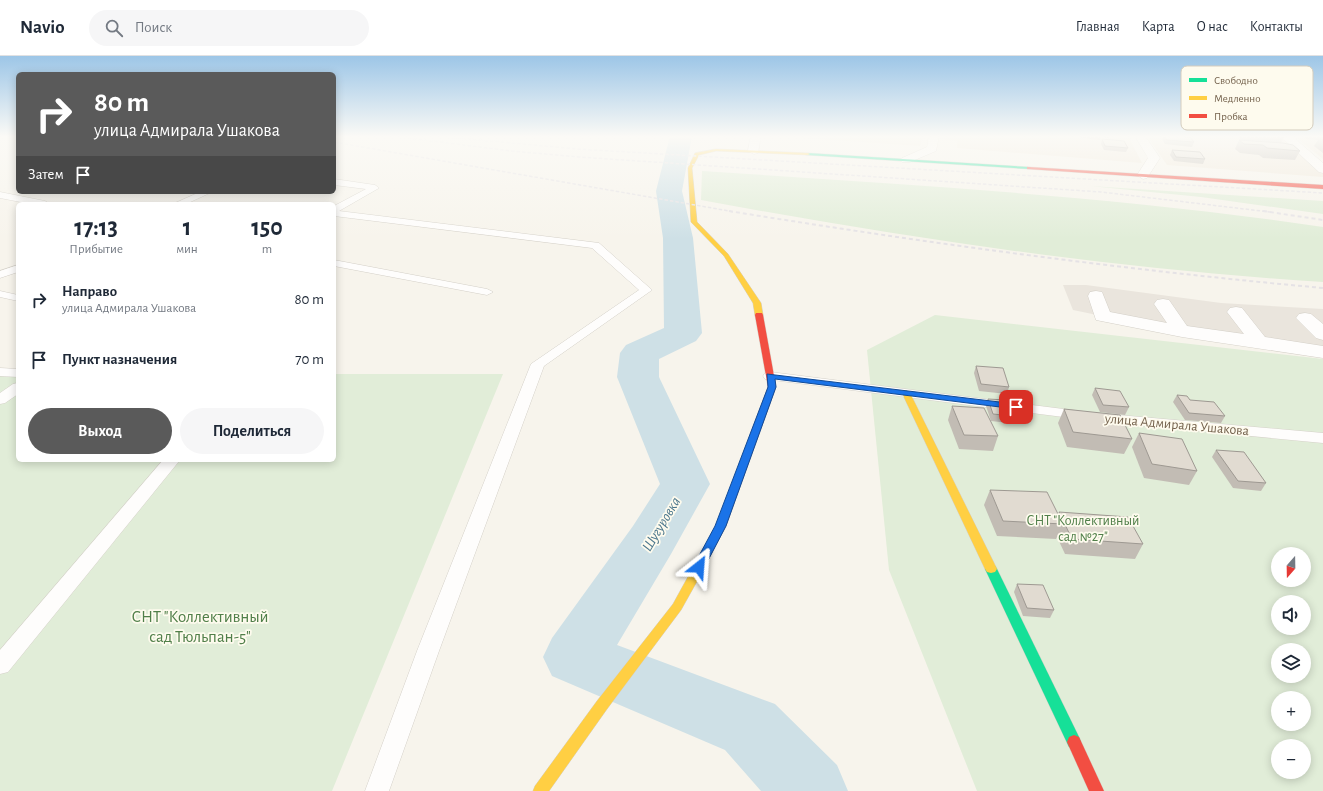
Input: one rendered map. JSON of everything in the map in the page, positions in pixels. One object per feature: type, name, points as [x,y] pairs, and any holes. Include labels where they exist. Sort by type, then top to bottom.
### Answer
[{"type":"street","points":[[540,791],[602,705],[677,607],[721,526],[772,387],[757,303],[726,255],[694,222],[690,170]]},
{"type":"street","points":[[1069,170],[1323,187]]},
{"type":"street","points":[[1143,175],[1146,170]]},
{"type":"street","points":[[1096,296],[1102,316],[1260,343],[1323,352]]},
{"type":"street","points":[[1162,304],[1182,330]]},
{"type":"street","points":[[1236,312],[1260,343]]},
{"type":"street","points":[[1305,318],[1323,334]]},
{"type":"street","points":[[906,393],[1097,791]]},
{"type":"lane","points":[[336,182],[375,188],[336,211]]},
{"type":"lane","points":[[183,202],[203,194]]},
{"type":"lane","points":[[0,195],[35,202]]},
{"type":"lane","points":[[336,212],[595,245],[646,290],[538,364],[428,651],[377,791]]},
{"type":"lane","points":[[336,263],[487,292]]},
{"type":"lane","points":[[0,275],[16,269]]},
{"type":"lane","points":[[0,294],[16,298]]},
{"type":"lane","points":[[0,372],[16,372]]},
{"type":"lane","name":"улица Адмирала Ушакова","points":[[770,376],[1095,417],[1323,438]]},
{"type":"lane","points":[[0,400],[16,388]]},
{"type":"lane","points":[[0,665],[170,462]]},
{"type":"shaded area","points":[[1236,170],[1320,170],[1323,173],[1323,177]]},
{"type":"shaded area","points":[[1063,285],[1086,285],[1221,303],[1323,309],[1323,352],[1073,310]]},
{"type":"green space","points":[[702,171],[1091,199],[1246,216],[1323,227],[1323,282],[1166,269],[1088,260],[933,239],[778,214],[701,200]]},
{"type":"green space","points":[[1090,186],[1323,201],[1323,214],[1201,197]]},
{"type":"green space","name":"СНТ \"Коллективный сад №27\"","points":[[935,315],[1323,359],[1323,791],[977,791],[889,570],[867,350]]},
{"type":"green space","name":"СНТ \"Коллективный сад Тюльпан-5\"","points":[[336,374],[503,374],[332,791],[0,791],[0,375],[16,375],[16,462],[336,462]]},
{"type":"building","points":[[976,366],[1003,368],[1009,387],[981,384]]},
{"type":"building","points":[[1095,388],[1120,391],[1129,407],[1103,405]]},
{"type":"building","points":[[1177,395],[1187,396],[1190,400],[1214,402],[1225,416],[1189,413]]},
{"type":"building","points":[[988,399],[1006,400],[1012,416],[993,414]]},
{"type":"building","points":[[952,406],[984,408],[998,436],[964,435]]},
{"type":"building","points":[[1064,409],[1120,415],[1132,439],[1073,432]]},
{"type":"building","points":[[1139,433],[1182,439],[1197,471],[1152,464]]},
{"type":"building","points":[[1216,450],[1244,452],[1266,483],[1238,481]]},
{"type":"building","points":[[990,490],[1047,492],[1063,524],[1003,521]]},
{"type":"building","points":[[1059,512],[1128,517],[1143,544],[1072,539]]},
{"type":"building","points":[[1017,584],[1043,585],[1054,610],[1027,608]]},
{"type":"waterway","name":"Шугуровка","points":[[674,170],[669,191],[678,238],[683,333],[640,353],[638,377],[685,484],[652,540],[575,657],[750,727],[811,791]]},
{"type":"railway","points":[[496,170],[731,211]]},
{"type":"railway","points":[[777,170],[1101,192],[1268,212]]},
{"type":"railway","points":[[938,170],[1323,193]]},
{"type":"railway","points":[[731,211],[1025,255],[1174,273],[1323,288]]},
{"type":"railway","points":[[1263,211],[1268,212]]},
{"type":"railway","points":[[1268,212],[1323,220]]},
{"type":"traffic: fast","points":[[991,569],[1074,742]]},
{"type":"traffic: slow","points":[[690,170],[694,222],[726,255],[757,303],[759,315]]},
{"type":"traffic: slow","points":[[906,393],[991,569]]},
{"type":"traffic: slow","points":[[540,791],[602,705],[677,607],[699,567]]},
{"type":"traffic: jam","points":[[1065,170],[1323,187]]},
{"type":"traffic: jam","points":[[699,567],[721,526],[772,387],[759,315]]},
{"type":"traffic: jam","points":[[1074,742],[1097,791]]},
{"type":"route","points":[[699,567],[721,526],[772,387],[770,376],[1016,407]]}]
